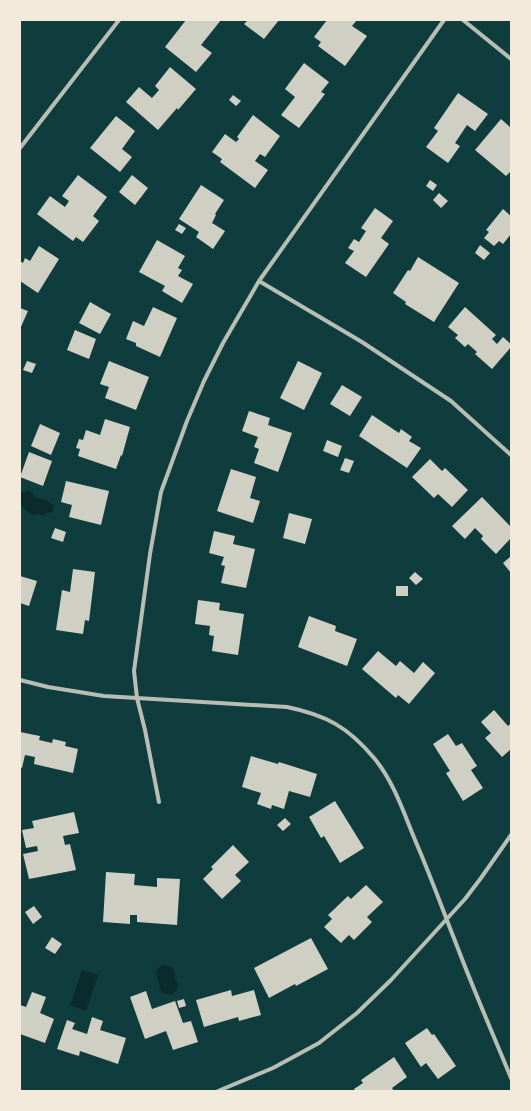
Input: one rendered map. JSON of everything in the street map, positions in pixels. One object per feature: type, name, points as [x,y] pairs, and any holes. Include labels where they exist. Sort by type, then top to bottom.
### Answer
[{"type":"street","points":[[20,148],[119,20]]},
{"type":"street","points":[[159,802],[145,730],[137,698],[134,671],[150,554],[161,492],[187,421],[204,381],[223,343],[259,280],[444,20]]},
{"type":"street","points":[[463,20],[511,59]]},
{"type":"street","points":[[259,280],[362,342],[451,401],[511,455]]},
{"type":"street","points":[[20,680],[48,687],[104,696],[287,707],[310,712],[332,721],[354,737],[374,758],[390,782],[437,891],[457,946],[511,1078]]},
{"type":"street","points":[[218,1091],[273,1068],[319,1044],[357,1013],[391,980],[447,919],[481,878],[511,835]]},
{"type":"water","points":[[27,490],[31,491],[35,498],[44,499],[54,505],[52,513],[49,512],[43,516],[38,514],[32,515],[20,505],[20,494],[27,492]]},
{"type":"water","points":[[164,965],[173,968],[175,974],[174,978],[178,985],[176,992],[171,995],[162,992],[156,973],[160,967]]},
{"type":"water","points":[[82,970],[98,975],[86,1011],[70,1005]]},
{"type":"building","points":[[186,20],[221,20],[201,45],[212,53],[196,72],[165,47]]},
{"type":"building","points":[[248,20],[279,20],[264,39],[244,24]]},
{"type":"building","points":[[327,20],[357,20],[352,26],[367,36],[345,66],[318,46],[321,42],[314,37]]},
{"type":"building","points":[[304,63],[329,82],[321,92],[325,94],[299,128],[281,115],[295,97],[285,89]]},
{"type":"building","points":[[170,67],[196,89],[158,130],[126,102],[139,87],[152,98],[159,90],[155,86]]},
{"type":"building","points":[[458,93],[488,114],[475,131],[467,125],[455,143],[460,146],[448,163],[426,147],[438,131],[434,128]]},
{"type":"building","points":[[233,95],[241,101],[236,106],[229,100]]},
{"type":"building","points":[[253,115],[280,136],[265,157],[260,154],[255,161],[268,170],[255,188],[220,162],[222,159],[212,152],[225,134],[236,142],[239,139],[237,137]]},
{"type":"building","points":[[116,116],[135,131],[122,149],[132,157],[120,172],[90,148]]},
{"type":"building","points":[[501,119],[511,128],[511,171],[506,176],[475,150]]},
{"type":"building","points":[[78,175],[107,197],[93,216],[99,221],[83,242],[76,237],[73,241],[37,214],[50,196],[65,207],[69,201],[62,196]]},
{"type":"building","points":[[132,175],[148,188],[135,205],[119,192]]},
{"type":"building","points":[[430,180],[437,185],[433,191],[426,186]]},
{"type":"building","points":[[201,185],[224,200],[215,214],[216,215],[212,223],[225,231],[213,249],[196,237],[199,232],[179,219]]},
{"type":"building","points":[[439,193],[448,201],[441,208],[433,200]]},
{"type":"building","points":[[375,208],[393,221],[381,238],[389,244],[366,277],[345,263],[354,251],[348,248],[354,239],[359,242],[366,231],[361,228]]},
{"type":"building","points":[[503,209],[511,216],[511,234],[503,244],[499,241],[494,246],[484,238],[489,232],[486,230]]},
{"type":"building","points":[[179,224],[186,228],[182,234],[175,230]]},
{"type":"building","points":[[157,240],[185,256],[178,268],[182,270],[178,276],[193,284],[182,303],[162,291],[165,286],[139,272]]},
{"type":"building","points":[[480,245],[490,253],[484,260],[475,253]]},
{"type":"building","points":[[39,246],[59,259],[38,293],[20,281],[20,261],[23,263],[25,258],[30,261]]},
{"type":"building","points":[[418,257],[459,283],[434,322],[405,304],[406,302],[393,293],[408,270],[410,271]]},
{"type":"building","points":[[90,302],[111,314],[100,334],[79,323]]},
{"type":"building","points":[[153,307],[177,318],[160,357],[136,346],[136,343],[126,339],[133,321],[144,326]]},
{"type":"building","points":[[465,307],[496,335],[492,339],[497,344],[503,337],[511,344],[511,347],[492,369],[475,354],[477,352],[468,344],[465,347],[455,338],[458,335],[448,327]]},
{"type":"building","points":[[20,308],[28,311],[20,329]]},
{"type":"building","points":[[75,330],[96,339],[89,359],[67,350]]},
{"type":"building","points":[[27,361],[36,364],[32,373],[23,370]]},
{"type":"building","points":[[109,361],[149,377],[136,410],[105,398],[109,387],[100,384]]},
{"type":"building","points":[[298,361],[322,373],[304,410],[280,398]]},
{"type":"building","points":[[342,385],[362,397],[350,416],[330,404]]},
{"type":"building","points":[[249,411],[270,418],[268,425],[292,433],[278,472],[254,463],[259,449],[254,447],[258,437],[242,431]]},
{"type":"building","points":[[372,415],[399,433],[401,429],[412,437],[409,441],[421,448],[407,468],[359,436]]},
{"type":"building","points":[[105,419],[130,427],[122,456],[121,455],[116,469],[78,456],[80,449],[76,448],[79,439],[83,440],[86,430],[100,435]]},
{"type":"building","points":[[40,424],[60,433],[51,455],[31,446]]},
{"type":"building","points":[[327,440],[342,446],[338,457],[323,451]]},
{"type":"building","points":[[29,452],[52,461],[43,486],[20,477]]},
{"type":"building","points":[[345,458],[354,461],[349,473],[340,470]]},
{"type":"building","points":[[430,459],[442,471],[445,468],[468,490],[452,507],[438,494],[434,498],[412,477]]},
{"type":"building","points":[[231,469],[256,477],[250,498],[260,501],[253,523],[217,511]]},
{"type":"building","points":[[66,481],[109,491],[101,525],[69,517],[72,505],[61,502]]},
{"type":"building","points":[[482,497],[511,527],[511,538],[496,554],[481,539],[483,536],[475,528],[465,539],[452,526]]},
{"type":"building","points":[[289,513],[312,519],[305,544],[283,538]]},
{"type":"building","points":[[55,528],[66,532],[63,542],[51,538]]},
{"type":"building","points":[[214,531],[235,536],[233,544],[255,549],[246,588],[221,583],[225,566],[221,565],[224,557],[209,553]]},
{"type":"building","points":[[511,556],[511,573],[503,563]]},
{"type":"building","points":[[73,569],[95,572],[89,621],[85,620],[83,634],[56,630],[62,590],[70,592]]},
{"type":"building","points":[[415,572],[423,579],[416,585],[409,578]]},
{"type":"building","points":[[20,576],[37,581],[29,606],[20,603]]},
{"type":"building","points":[[396,586],[408,586],[408,596],[396,596]]},
{"type":"building","points":[[198,600],[220,603],[219,610],[244,614],[238,655],[212,651],[214,636],[209,635],[210,626],[195,624]]},
{"type":"building","points":[[309,616],[336,626],[335,631],[357,639],[347,666],[298,647]]},
{"type":"building","points":[[378,651],[396,666],[400,661],[414,673],[423,662],[435,673],[409,704],[398,695],[396,698],[362,669]]},
{"type":"building","points":[[494,710],[508,726],[511,723],[511,749],[502,757],[485,738],[491,733],[481,722]]},
{"type":"building","points":[[20,732],[40,736],[39,740],[52,743],[53,739],[66,742],[65,746],[78,749],[73,773],[34,764],[35,757],[25,755],[22,768],[20,767]]},
{"type":"building","points":[[448,734],[456,746],[462,743],[477,766],[471,770],[483,788],[463,801],[446,773],[450,771],[433,744]]},
{"type":"building","points":[[251,756],[278,764],[279,762],[317,774],[310,797],[289,791],[284,809],[272,805],[271,809],[257,804],[261,793],[242,787]]},
{"type":"building","points":[[335,801],[364,848],[340,863],[324,836],[321,838],[309,817]]},
{"type":"building","points":[[74,812],[79,833],[63,836],[65,845],[70,844],[76,870],[29,879],[23,854],[38,851],[37,846],[26,848],[22,830],[34,828],[32,821]]},
{"type":"building","points":[[285,818],[291,824],[283,831],[277,825]]},
{"type":"building","points":[[233,845],[249,862],[235,875],[241,881],[222,899],[203,879],[213,869],[211,867]]},
{"type":"building","points":[[106,872],[135,874],[134,885],[157,887],[157,878],[180,879],[177,925],[137,922],[137,915],[130,915],[130,924],[103,922]]},
{"type":"building","points":[[366,885],[383,902],[367,917],[372,922],[354,940],[349,935],[341,943],[324,927],[332,919],[328,915],[348,896],[351,899]]},
{"type":"building","points":[[34,906],[42,917],[33,924],[25,912]]},
{"type":"building","points":[[52,937],[62,944],[55,954],[45,948]]},
{"type":"building","points":[[311,938],[328,969],[269,998],[254,968]]},
{"type":"building","points":[[231,990],[232,996],[254,990],[261,1015],[239,1021],[238,1017],[204,1027],[196,1000]]},
{"type":"building","points":[[146,991],[152,1009],[175,1001],[183,1023],[191,1021],[198,1042],[173,1050],[166,1031],[145,1039],[130,997]]},
{"type":"building","points":[[32,992],[46,997],[40,1013],[54,1019],[45,1043],[20,1034],[20,1005],[26,1007]]},
{"type":"building","points":[[184,999],[186,1006],[179,1008],[177,1001]]},
{"type":"building","points":[[92,1017],[103,1021],[100,1030],[126,1038],[118,1064],[80,1051],[79,1056],[57,1049],[67,1020],[75,1023],[72,1029],[87,1034]]},
{"type":"building","points":[[427,1028],[432,1035],[434,1034],[456,1066],[438,1079],[426,1063],[421,1067],[405,1043]]},
{"type":"building","points":[[394,1057],[407,1077],[392,1088],[394,1091],[355,1091],[354,1089],[363,1083],[361,1080]]}]
